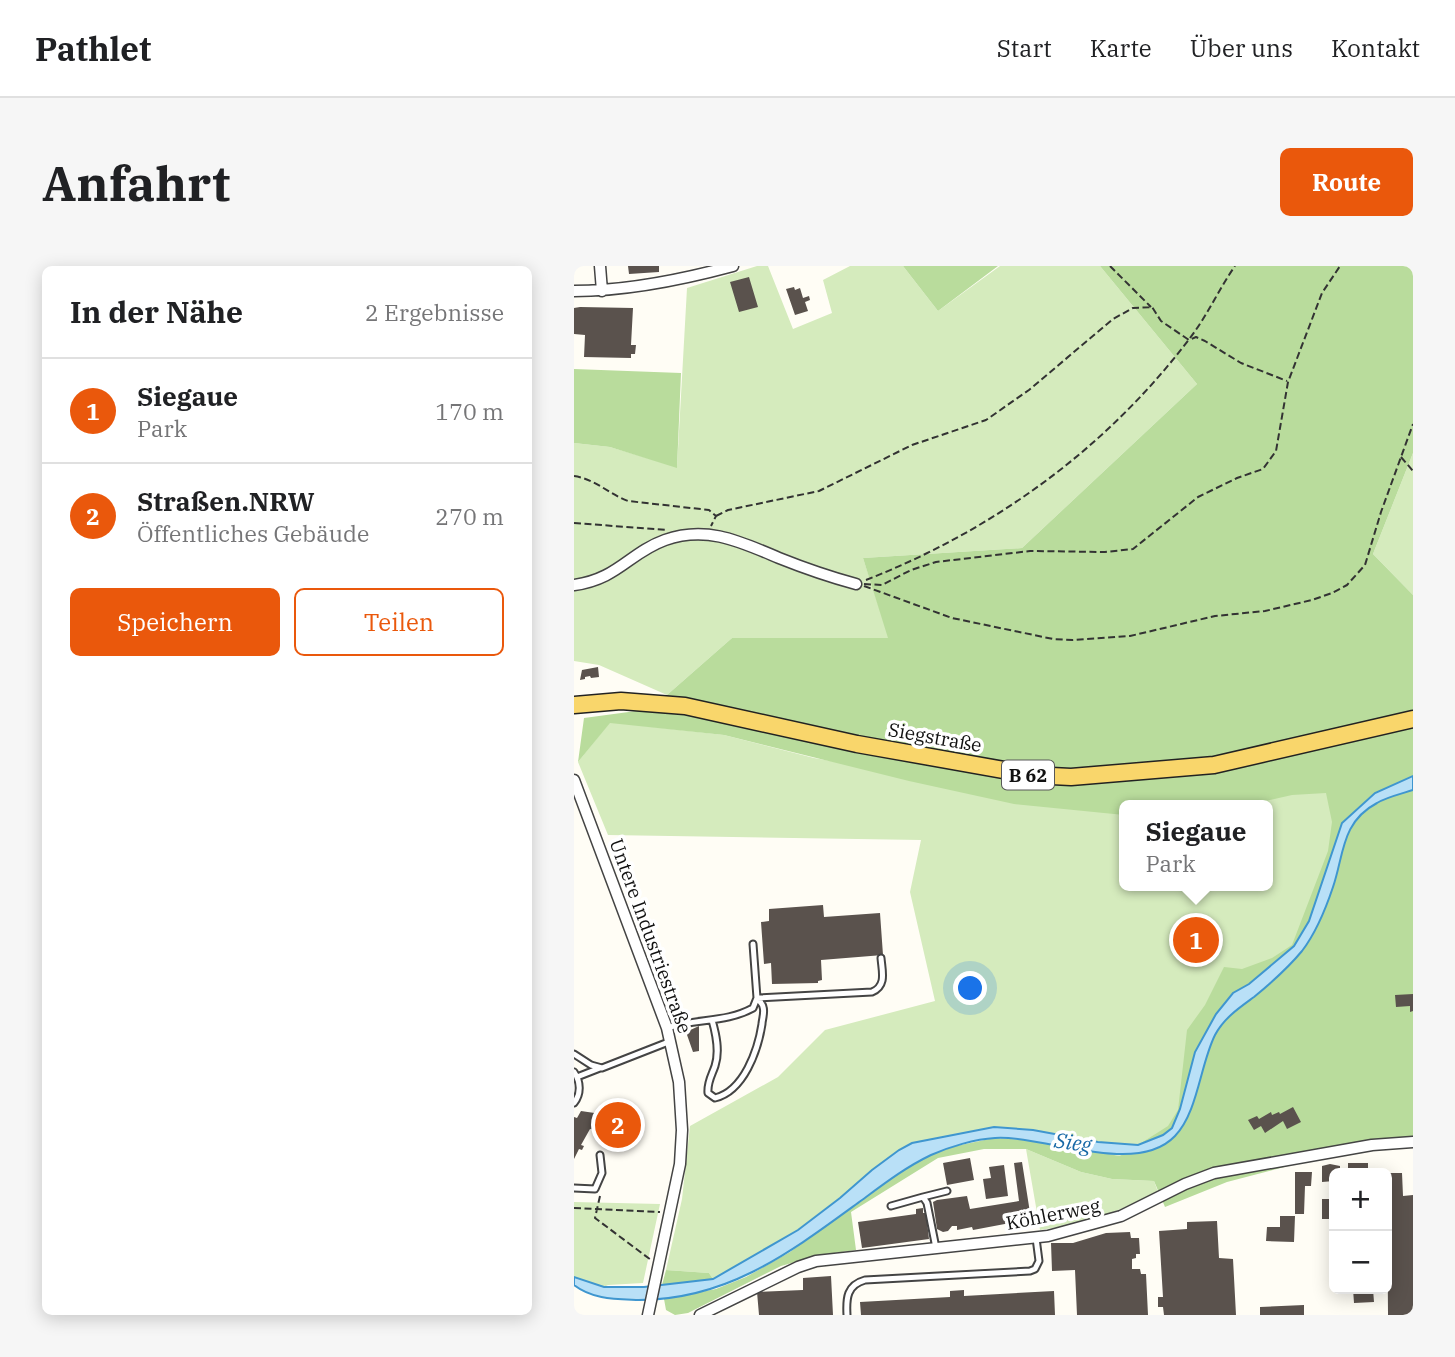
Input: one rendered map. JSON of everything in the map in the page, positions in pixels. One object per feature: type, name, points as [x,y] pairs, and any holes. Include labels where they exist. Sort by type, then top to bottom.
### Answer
[{"type":"main road","name":"Siegstraße","points":[[574,705],[621,701],[685,706],[857,744],[1032,775],[1071,777],[1214,765],[1413,719]]},
{"type":"street","points":[[600,266],[602,291]]},
{"type":"street","points":[[574,290],[602,291],[687,278],[733,266]]},
{"type":"street","points":[[574,585],[607,576],[647,549],[684,534],[710,534],[743,542],[804,568],[856,584]]},
{"type":"street","name":"Untere Industriestraße","points":[[574,780],[667,1028],[679,1082],[682,1130],[678,1176],[649,1311]]},
{"type":"street","name":"Köhlerweg","points":[[699,1315],[816,1261],[1036,1238],[1078,1230],[1121,1216],[1185,1184],[1214,1173],[1372,1144],[1413,1142]]},
{"type":"lane","points":[[667,1028],[682,1023],[727,1019],[753,1008],[757,998],[753,944]]},
{"type":"lane","points":[[757,998],[872,992],[882,984],[881,958]]},
{"type":"lane","points":[[712,1020],[717,1049],[716,1064],[707,1086],[708,1093],[715,1098],[726,1093],[741,1078],[753,1060],[759,1043],[764,1008],[757,998]]},
{"type":"lane","points":[[574,1103],[580,1091],[576,1075],[602,1068],[671,1041]]},
{"type":"lane","points":[[574,1054],[602,1068]]},
{"type":"lane","points":[[574,1188],[596,1189],[602,1173],[600,1154]]},
{"type":"lane","points":[[891,1206],[947,1191]]},
{"type":"lane","points":[[923,1197],[927,1203],[936,1248]]},
{"type":"lane","points":[[847,1315],[848,1293],[852,1286],[864,1280],[1035,1269],[1039,1261],[1036,1238]]},
{"type":"path","points":[[1110,266],[1152,307],[1160,321],[1189,340]]},
{"type":"path","points":[[856,584],[922,557],[995,517],[1110,430],[1138,402],[1189,340],[1235,266]]},
{"type":"path","points":[[856,584],[882,585],[911,570],[936,562],[1030,551],[1105,552],[1133,549],[1198,497],[1263,469],[1276,451],[1289,382],[1322,293],[1340,266]]},
{"type":"path","points":[[710,534],[711,523],[716,516],[728,510],[819,491],[912,446],[986,420],[1029,390],[1113,319],[1133,308],[1152,307]]},
{"type":"path","points":[[1189,340],[1196,337],[1241,363],[1289,382]]},
{"type":"path","points":[[856,584],[952,618],[1053,639],[1130,636],[1214,616],[1286,607],[1332,593],[1347,585],[1365,565],[1413,424]]},
{"type":"path","points":[[1400,456],[1413,471]]},
{"type":"path","points":[[574,476],[588,478],[628,501],[704,509],[712,511],[716,516]]},
{"type":"path","points":[[574,523],[663,529],[684,534]]},
{"type":"path","points":[[599,1200],[595,1217],[647,1256]]},
{"type":"path","points":[[574,1209],[671,1213]]},
{"type":"green space","points":[[757,266],[768,266],[793,329],[832,313],[823,280],[850,266],[903,266],[938,311],[1000,266],[1100,266],[1197,384],[1022,548],[863,558],[889,638],[732,638],[667,695],[599,665],[574,661],[574,443],[610,447],[677,467],[687,288]]},
{"type":"green space","points":[[903,266],[998,266],[938,311]]},
{"type":"green space","points":[[1100,266],[1413,266],[1413,453],[1373,554],[1413,595],[1413,1148],[1373,1144],[1227,1182],[1165,1207],[1154,1181],[1112,1179],[1081,1172],[1026,1149],[984,1149],[938,1158],[851,1212],[856,1250],[820,1255],[781,1266],[688,1313],[675,1315],[666,1310],[664,1299],[716,1289],[746,1277],[790,1252],[893,1175],[933,1154],[994,1138],[1024,1140],[1120,1156],[1168,1126],[1178,1110],[1187,1030],[1205,1005],[1224,967],[1242,969],[1272,958],[1292,945],[1328,851],[1332,822],[1326,793],[1292,795],[1270,800],[1119,800],[1119,814],[1014,804],[724,735],[610,723],[578,762],[584,718],[651,709],[732,638],[888,638],[863,558],[1022,548],[1197,384]]},
{"type":"green space","points":[[574,369],[681,373],[677,468],[610,447],[574,443]]},
{"type":"green space","points":[[1413,453],[1413,595],[1373,554]]},
{"type":"green space","points":[[610,722],[724,735],[814,758],[1119,812],[1119,891],[1273,891],[1273,800],[1230,800],[1330,781],[1353,1045],[1131,1158],[1028,1138],[993,1128],[912,1143],[872,1170],[798,1230],[713,1279],[709,1273],[666,1270],[682,1199],[690,1126],[778,1077],[825,1030],[935,1001],[910,892],[921,840],[608,835],[578,762]]},
{"type":"green space","points":[[1026,1149],[1081,1172],[1112,1179],[1154,1181],[1158,1192],[1100,1216],[1040,1230]]},
{"type":"green space","points":[[574,1202],[660,1204],[643,1283],[604,1287],[574,1277]]},
{"type":"green space","points":[[666,1270],[709,1273],[713,1279],[662,1285]]},
{"type":"water","name":"Sieg","points":[[1413,776],[1413,790],[1381,801],[1356,820],[1346,840],[1330,895],[1311,937],[1285,969],[1223,1023],[1210,1047],[1194,1101],[1183,1126],[1175,1136],[1158,1148],[1137,1153],[1114,1154],[1015,1139],[995,1138],[971,1142],[938,1152],[913,1165],[784,1254],[729,1282],[700,1292],[669,1298],[636,1300],[596,1296],[574,1285],[574,1277],[604,1287],[644,1287],[713,1279],[798,1230],[872,1170],[912,1143],[994,1127],[1138,1145],[1163,1135],[1172,1128],[1180,1109],[1195,1052],[1216,1014],[1233,993],[1249,984],[1294,946],[1309,921],[1342,823],[1375,793]]},
{"type":"building","points":[[628,266],[659,266],[659,272],[629,274]]},
{"type":"building","points":[[749,277],[758,307],[739,312],[730,282]]},
{"type":"building","points":[[794,287],[795,290],[800,288],[803,298],[809,296],[810,300],[805,302],[808,311],[795,315],[786,289]]},
{"type":"building","points":[[574,308],[633,308],[631,345],[636,345],[635,354],[631,354],[631,358],[584,357],[585,335],[574,334]]},
{"type":"building","points":[[598,667],[599,677],[590,676],[580,680],[582,670]]},
{"type":"building","points":[[823,905],[824,917],[880,913],[883,955],[821,960],[822,980],[818,983],[772,984],[771,963],[764,964],[761,922],[769,921],[769,909]]},
{"type":"building","points":[[1413,994],[1413,1011],[1410,1012],[1410,1006],[1396,1007],[1395,995]]},
{"type":"building","points":[[699,1026],[699,1051],[693,1052],[686,1032]]},
{"type":"building","points":[[1293,1107],[1301,1122],[1287,1129],[1283,1121],[1265,1133],[1261,1126],[1254,1130],[1248,1120],[1257,1116],[1259,1119],[1271,1112],[1272,1115],[1279,1112],[1280,1114]]},
{"type":"building","points":[[581,1111],[635,1119],[637,1136],[590,1129],[581,1145],[584,1146],[582,1150],[579,1149],[574,1159],[574,1117],[577,1118]]},
{"type":"building","points":[[970,1158],[974,1180],[947,1185],[943,1163]]},
{"type":"building","points":[[1022,1162],[1031,1219],[973,1230],[972,1227],[957,1230],[957,1226],[943,1232],[937,1229],[933,1202],[937,1200],[967,1196],[970,1209],[1019,1201],[1014,1163]]},
{"type":"building","points":[[1348,1163],[1368,1163],[1368,1168],[1348,1168]]},
{"type":"building","points":[[1330,1164],[1340,1168],[1329,1168],[1329,1181],[1322,1182],[1322,1166]]},
{"type":"building","points":[[1004,1165],[1008,1196],[986,1199],[983,1179],[991,1178],[989,1167]]},
{"type":"building","points":[[1295,1172],[1312,1172],[1311,1186],[1305,1186],[1304,1214],[1295,1214]]},
{"type":"building","points":[[1392,1173],[1402,1173],[1403,1196],[1413,1195],[1413,1315],[1388,1315],[1388,1294],[1392,1294]]},
{"type":"building","points":[[1322,1199],[1329,1199],[1329,1219],[1322,1219]]},
{"type":"building","points":[[923,1208],[929,1239],[862,1248],[858,1222],[916,1214],[916,1209]]},
{"type":"building","points":[[1280,1216],[1295,1216],[1294,1242],[1266,1241],[1267,1227],[1280,1227]]},
{"type":"building","points":[[1217,1221],[1219,1258],[1233,1259],[1236,1315],[1164,1315],[1163,1307],[1158,1307],[1158,1297],[1163,1297],[1159,1231],[1187,1229],[1187,1222]]},
{"type":"building","points":[[1130,1232],[1131,1238],[1139,1238],[1140,1254],[1136,1254],[1136,1258],[1132,1259],[1132,1269],[1140,1269],[1141,1274],[1146,1274],[1148,1315],[1077,1315],[1075,1270],[1052,1271],[1051,1243],[1073,1243],[1106,1233]]},
{"type":"building","points":[[831,1276],[833,1315],[759,1315],[757,1292],[803,1290],[803,1278]]},
{"type":"building","points":[[964,1290],[964,1296],[1054,1291],[1055,1315],[861,1315],[860,1302],[950,1297],[950,1291]]},
{"type":"building","points":[[1353,1294],[1373,1294],[1374,1302],[1354,1303]]},
{"type":"building","points":[[1304,1305],[1304,1315],[1260,1315],[1260,1307]]},
{"type":"place","name":"Siegaue","points":[[1196,940]]},
{"type":"place","name":"Straßen.NRW","points":[[618,1125]]}]
